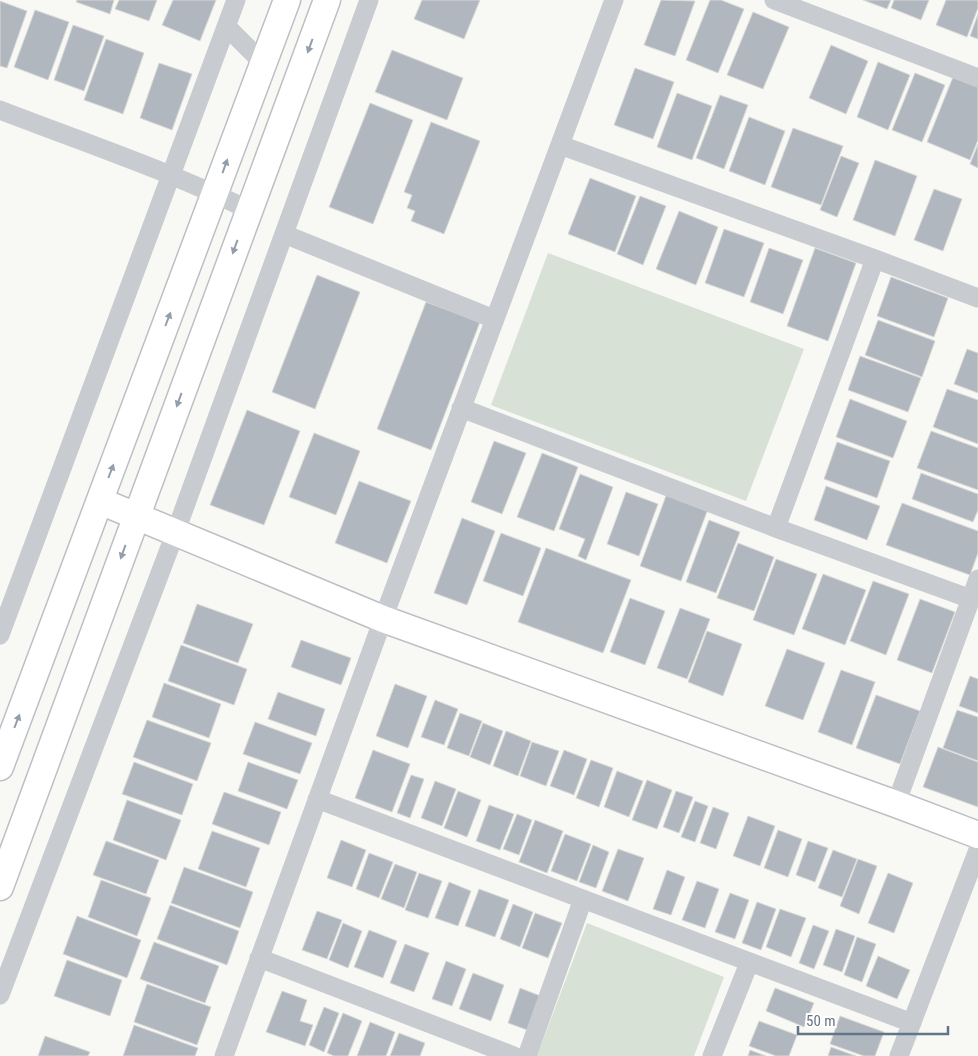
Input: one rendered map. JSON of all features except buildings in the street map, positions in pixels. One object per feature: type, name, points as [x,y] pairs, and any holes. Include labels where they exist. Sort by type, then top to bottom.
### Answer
[{"type":"street","points":[[0,635],[4,613],[171,176],[236,0]]},
{"type":"street","points":[[0,767],[287,0]]},
{"type":"street","points":[[0,887],[327,0]]},
{"type":"street","points":[[0,994],[176,531],[369,0]]},
{"type":"street","points":[[224,1056],[383,619],[614,0]]},
{"type":"street","points":[[774,0],[978,78]]},
{"type":"street","points":[[227,27],[264,64]]},
{"type":"street","points":[[0,110],[171,176],[249,210]]},
{"type":"street","points":[[560,145],[875,258],[978,298]]},
{"type":"street","points":[[284,234],[494,319]]},
{"type":"street","points":[[776,528],[875,258]]},
{"type":"street","points":[[461,408],[776,528],[971,599]]},
{"type":"street","points":[[100,500],[383,619],[978,835]]},
{"type":"street","points":[[896,804],[978,579]]},
{"type":"street","points":[[317,799],[912,1023]]},
{"type":"street","points":[[899,1056],[978,850]]},
{"type":"street","points":[[527,1056],[583,899]]},
{"type":"street","points":[[259,958],[514,1056]]},
{"type":"street","points":[[712,1056],[749,963]]},
{"type":"shaded area","points":[[548,253],[804,349],[746,501],[491,405]]},
{"type":"shaded area","points":[[587,923],[724,977],[694,1056],[537,1056]]}]
